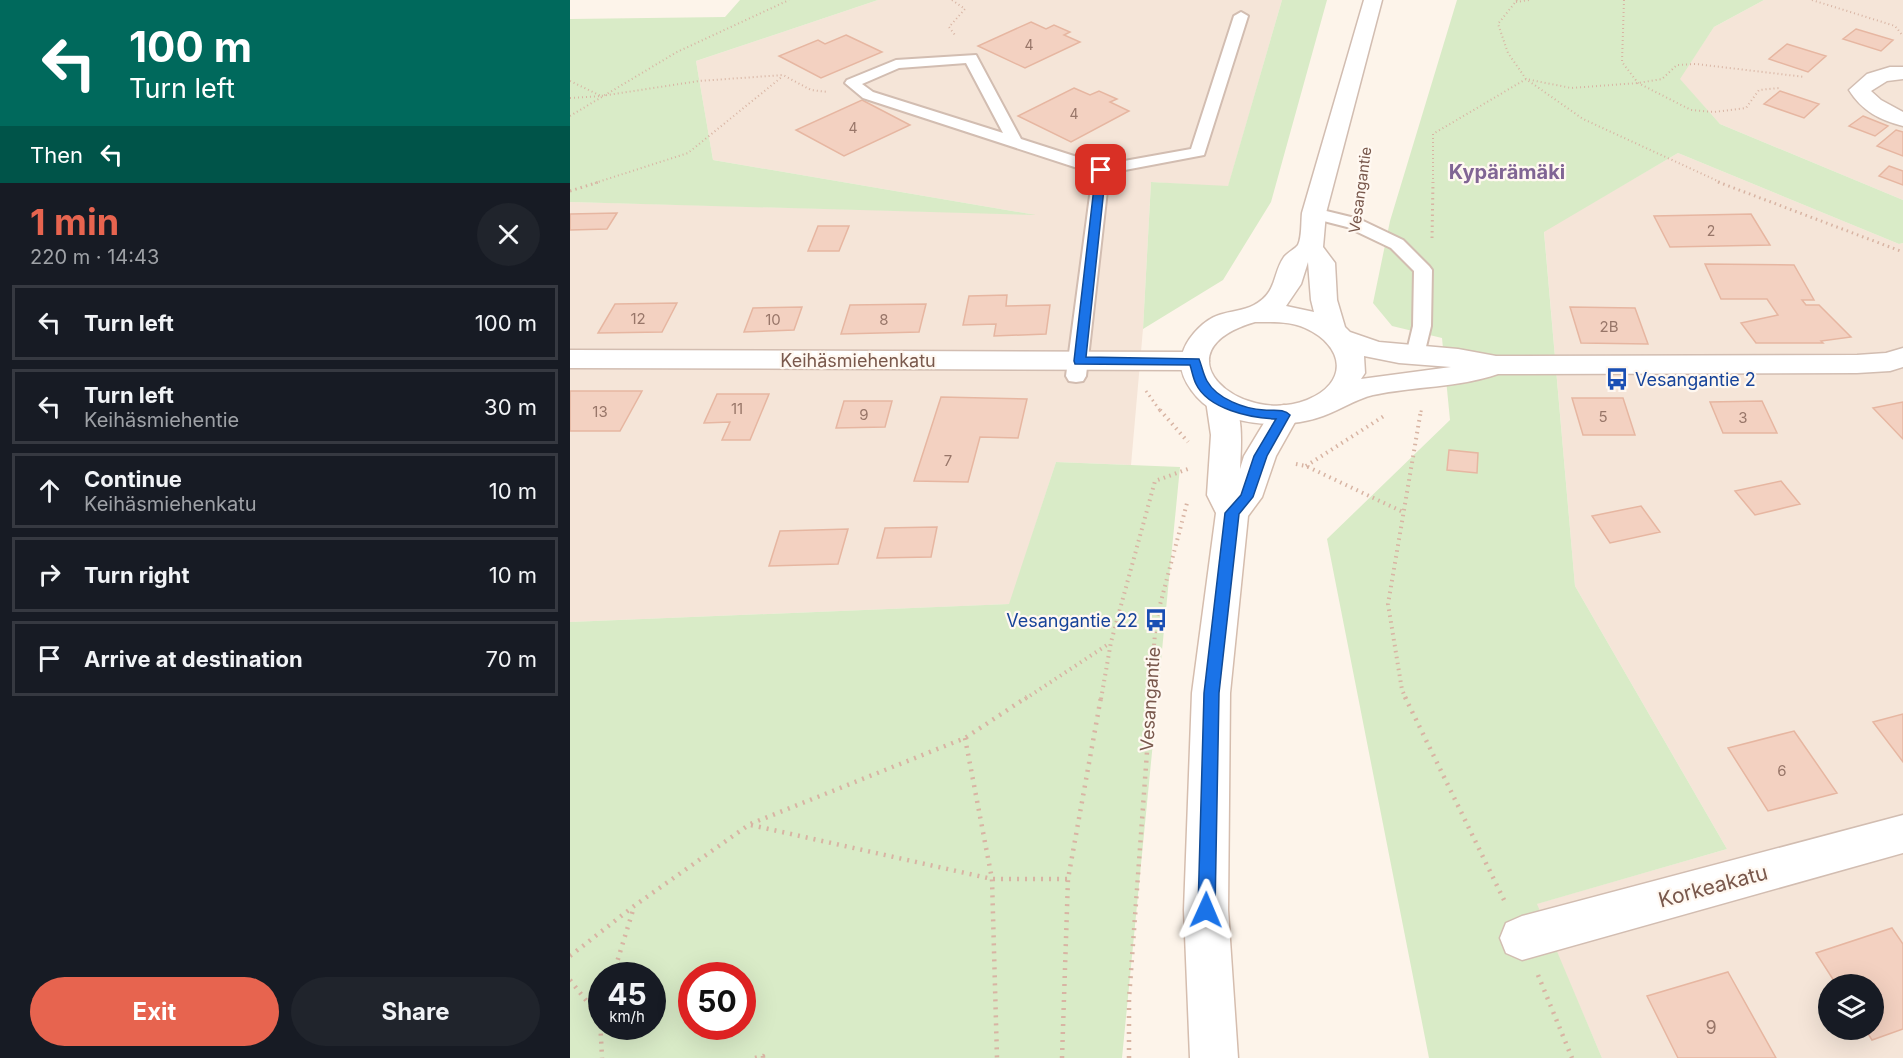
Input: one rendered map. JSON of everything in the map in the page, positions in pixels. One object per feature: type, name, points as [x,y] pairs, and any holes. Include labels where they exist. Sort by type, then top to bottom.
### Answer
[{"type":"street","name":"Vesangantie","points":[[1261,313],[1280,299],[1291,279],[1295,260],[1310,247],[1314,213],[1373,0]]},
{"type":"street","points":[[1903,73],[1885,74],[1868,81],[1860,90],[1865,99],[1876,107],[1903,118]]},
{"type":"street","points":[[1310,247],[1322,263],[1324,300],[1337,334],[1350,350],[1354,363],[1352,375],[1345,387],[1334,398]]},
{"type":"street","points":[[1496,365],[1476,373],[1370,387],[1334,398],[1306,411],[1284,415],[1251,412],[1221,401],[1202,384],[1195,362],[1198,347],[1208,335],[1222,325],[1240,317],[1261,313],[1305,317],[1362,348],[1379,352],[1471,358],[1496,365],[1857,364],[1890,362],[1903,357]]},
{"type":"street","name":"Keihäsmiehenkatu","points":[[570,360],[1078,369],[1146,363],[1195,362]]},
{"type":"street","points":[[1214,1058],[1206,910],[1211,693],[1232,513],[1223,495],[1226,435],[1221,401]]},
{"type":"street","points":[[1232,513],[1246,497],[1260,456],[1284,415]]},
{"type":"street","name":"Korkeakatu","points":[[1522,938],[1903,834]]},
{"type":"lane","points":[[1016,142],[971,58],[896,64],[852,82],[868,95],[1101,170],[1198,152],[1241,16]]},
{"type":"lane","points":[[1078,369],[1101,170]]},
{"type":"lane","points":[[1314,213],[1353,223],[1397,244],[1423,270],[1422,326],[1416,355]]},
{"type":"path","points":[[570,116],[677,52],[789,0]]},
{"type":"path","points":[[952,0],[965,9],[949,27],[971,58]]},
{"type":"path","points":[[1529,0],[1516,1],[1498,24],[1508,53],[1526,79],[1583,119],[1728,186],[1903,252]]},
{"type":"path","points":[[1624,0],[1622,62],[1638,83],[1691,110],[1714,112],[1746,108],[1759,90],[1779,88]]},
{"type":"path","points":[[1812,0],[1895,26],[1903,36]]},
{"type":"path","points":[[1423,270],[1432,251],[1433,134],[1526,79],[1571,88],[1638,83],[1662,79],[1677,65],[1696,64],[1805,77]]},
{"type":"path","points":[[570,98],[601,96],[699,81],[783,75],[688,153],[570,191]]},
{"type":"path","points":[[570,81],[601,96]]},
{"type":"path","name":"Vesangantie","points":[[1353,223],[1363,164]]},
{"type":"path","points":[[1146,363],[1146,394],[1195,450]]},
{"type":"path","points":[[1424,397],[1388,604],[1402,690],[1522,938],[1572,1058]]},
{"type":"path","points":[[1388,414],[1306,466],[1403,512]]},
{"type":"path","points":[[1062,1058],[1068,879],[1111,642],[1155,481],[1197,466]]},
{"type":"path","name":"Vesangantie","points":[[1129,1058],[1129,999],[1156,620],[1188,497]]},
{"type":"path","points":[[570,956],[634,906],[750,824],[965,738],[1111,642]]},
{"type":"path","points":[[965,738],[992,879],[998,1058]]},
{"type":"path","points":[[750,824],[992,879],[1068,879]]},
{"type":"path","points":[[618,962],[634,906]]},
{"type":"path","points":[[570,980],[588,1001]]},
{"type":"path","points":[[602,1040],[602,1058]]},
{"type":"path","points":[[755,1058],[763,1056],[764,1058]]},
{"type":"shaded area","points":[[878,0],[1282,0],[1228,187],[1151,182],[1143,329],[1131,465],[1056,462],[1010,604],[570,622],[570,202],[1030,214],[713,160],[696,61]]},
{"type":"shaded area","points":[[1764,0],[1903,0],[1903,200],[1720,124],[1679,79],[1714,27]]},
{"type":"shaded area","points":[[1678,153],[1899,244],[1903,243],[1903,1058],[1602,1058],[1536,904],[1727,849],[1575,586],[1544,231]]},
{"type":"green space","points":[[740,0],[878,0],[696,61],[713,160],[1036,215],[570,202],[570,19],[725,17]]},
{"type":"green space","points":[[1282,0],[1327,0],[1271,202],[1223,280],[1143,329],[1151,182],[1228,186]]},
{"type":"green space","points":[[1457,0],[1764,0],[1714,27],[1680,79],[1720,124],[1903,200],[1903,243],[1899,244],[1678,153],[1544,232],[1575,586],[1727,849],[1537,904],[1602,1058],[1429,1058],[1327,539],[1450,420],[1442,338],[1392,326],[1373,303],[1390,221]]},
{"type":"green space","points":[[1056,462],[1180,467],[1122,1058],[570,1058],[570,622],[1009,604]]},
{"type":"building","points":[[1031,22],[1046,29],[1054,25],[1070,32],[1064,35],[1080,42],[1025,68],[978,46]]},
{"type":"building","points":[[1856,29],[1893,40],[1881,51],[1843,39]]},
{"type":"building","points":[[846,35],[882,52],[821,78],[779,56],[818,40],[825,44]]},
{"type":"building","points":[[1787,44],[1826,56],[1808,72],[1769,59]]},
{"type":"building","points":[[1074,88],[1090,95],[1099,91],[1117,99],[1110,102],[1129,111],[1071,142],[1018,116]]},
{"type":"building","points":[[1780,91],[1819,104],[1804,118],[1764,104]]},
{"type":"building","points":[[862,100],[910,125],[844,156],[796,130]]},
{"type":"building","points":[[1863,116],[1888,126],[1875,136],[1849,126]]},
{"type":"building","points":[[1896,130],[1903,132],[1903,156],[1877,146]]},
{"type":"building","points":[[1889,166],[1903,171],[1903,185],[1879,176]]},
{"type":"building","points":[[617,213],[607,229],[570,230],[570,214]]},
{"type":"building","points":[[1751,214],[1770,245],[1670,247],[1654,216]]},
{"type":"building","points":[[818,226],[849,226],[839,251],[808,251]]},
{"type":"building","points":[[1705,264],[1794,265],[1814,300],[1802,300],[1806,305],[1819,305],[1851,337],[1821,341],[1823,343],[1756,343],[1741,323],[1778,315],[1767,299],[1721,299]]},
{"type":"building","points":[[1007,295],[1006,306],[1050,305],[1046,334],[994,336],[996,324],[963,325],[969,296]]},
{"type":"building","points":[[677,303],[662,332],[598,333],[615,304]]},
{"type":"building","points":[[926,304],[919,332],[841,334],[850,305]]},
{"type":"building","points":[[802,307],[794,330],[744,332],[753,308]]},
{"type":"building","points":[[1570,307],[1635,308],[1648,344],[1581,343]]},
{"type":"building","points":[[570,391],[642,391],[620,431],[570,431]]},
{"type":"building","points":[[717,394],[769,394],[750,440],[722,440],[730,422],[704,423]]},
{"type":"building","points":[[941,397],[1027,399],[1018,438],[980,437],[968,482],[914,481]]},
{"type":"building","points":[[1572,398],[1623,398],[1635,435],[1583,435]]},
{"type":"building","points":[[844,401],[892,401],[885,427],[836,428]]},
{"type":"building","points":[[1762,401],[1777,433],[1723,433],[1710,402]]},
{"type":"building","points":[[1903,402],[1903,439],[1873,408]]},
{"type":"building","points":[[1449,450],[1478,453],[1477,473],[1447,470]]},
{"type":"building","points":[[1781,481],[1800,504],[1755,515],[1735,491]]},
{"type":"building","points":[[1641,506],[1660,532],[1610,543],[1592,516]]},
{"type":"building","points":[[937,527],[931,557],[877,558],[885,528]]},
{"type":"building","points":[[848,529],[838,564],[769,566],[780,531]]},
{"type":"building","points":[[1903,714],[1903,762],[1873,722]]},
{"type":"building","points":[[1794,731],[1837,793],[1768,811],[1728,748]]},
{"type":"building","points":[[1892,928],[1903,944],[1903,1029],[1884,1036],[1884,974],[1830,974],[1816,953]]},
{"type":"building","points":[[1728,972],[1776,1058],[1678,1058],[1647,996]]},
{"type":"place","name":"Vesangantie 2","points":[[1617,379]]},
{"type":"place","name":"Vesangantie 22","points":[[1156,620]]},
{"type":"district","name":"Kypärämäki","points":[[1507,172]]},
{"type":"route","points":[[1101,170],[1080,361],[1195,362],[1196,373],[1202,384],[1221,401],[1240,410],[1284,415],[1273,430],[1260,456],[1246,497],[1232,513],[1211,693],[1206,910]]}]
